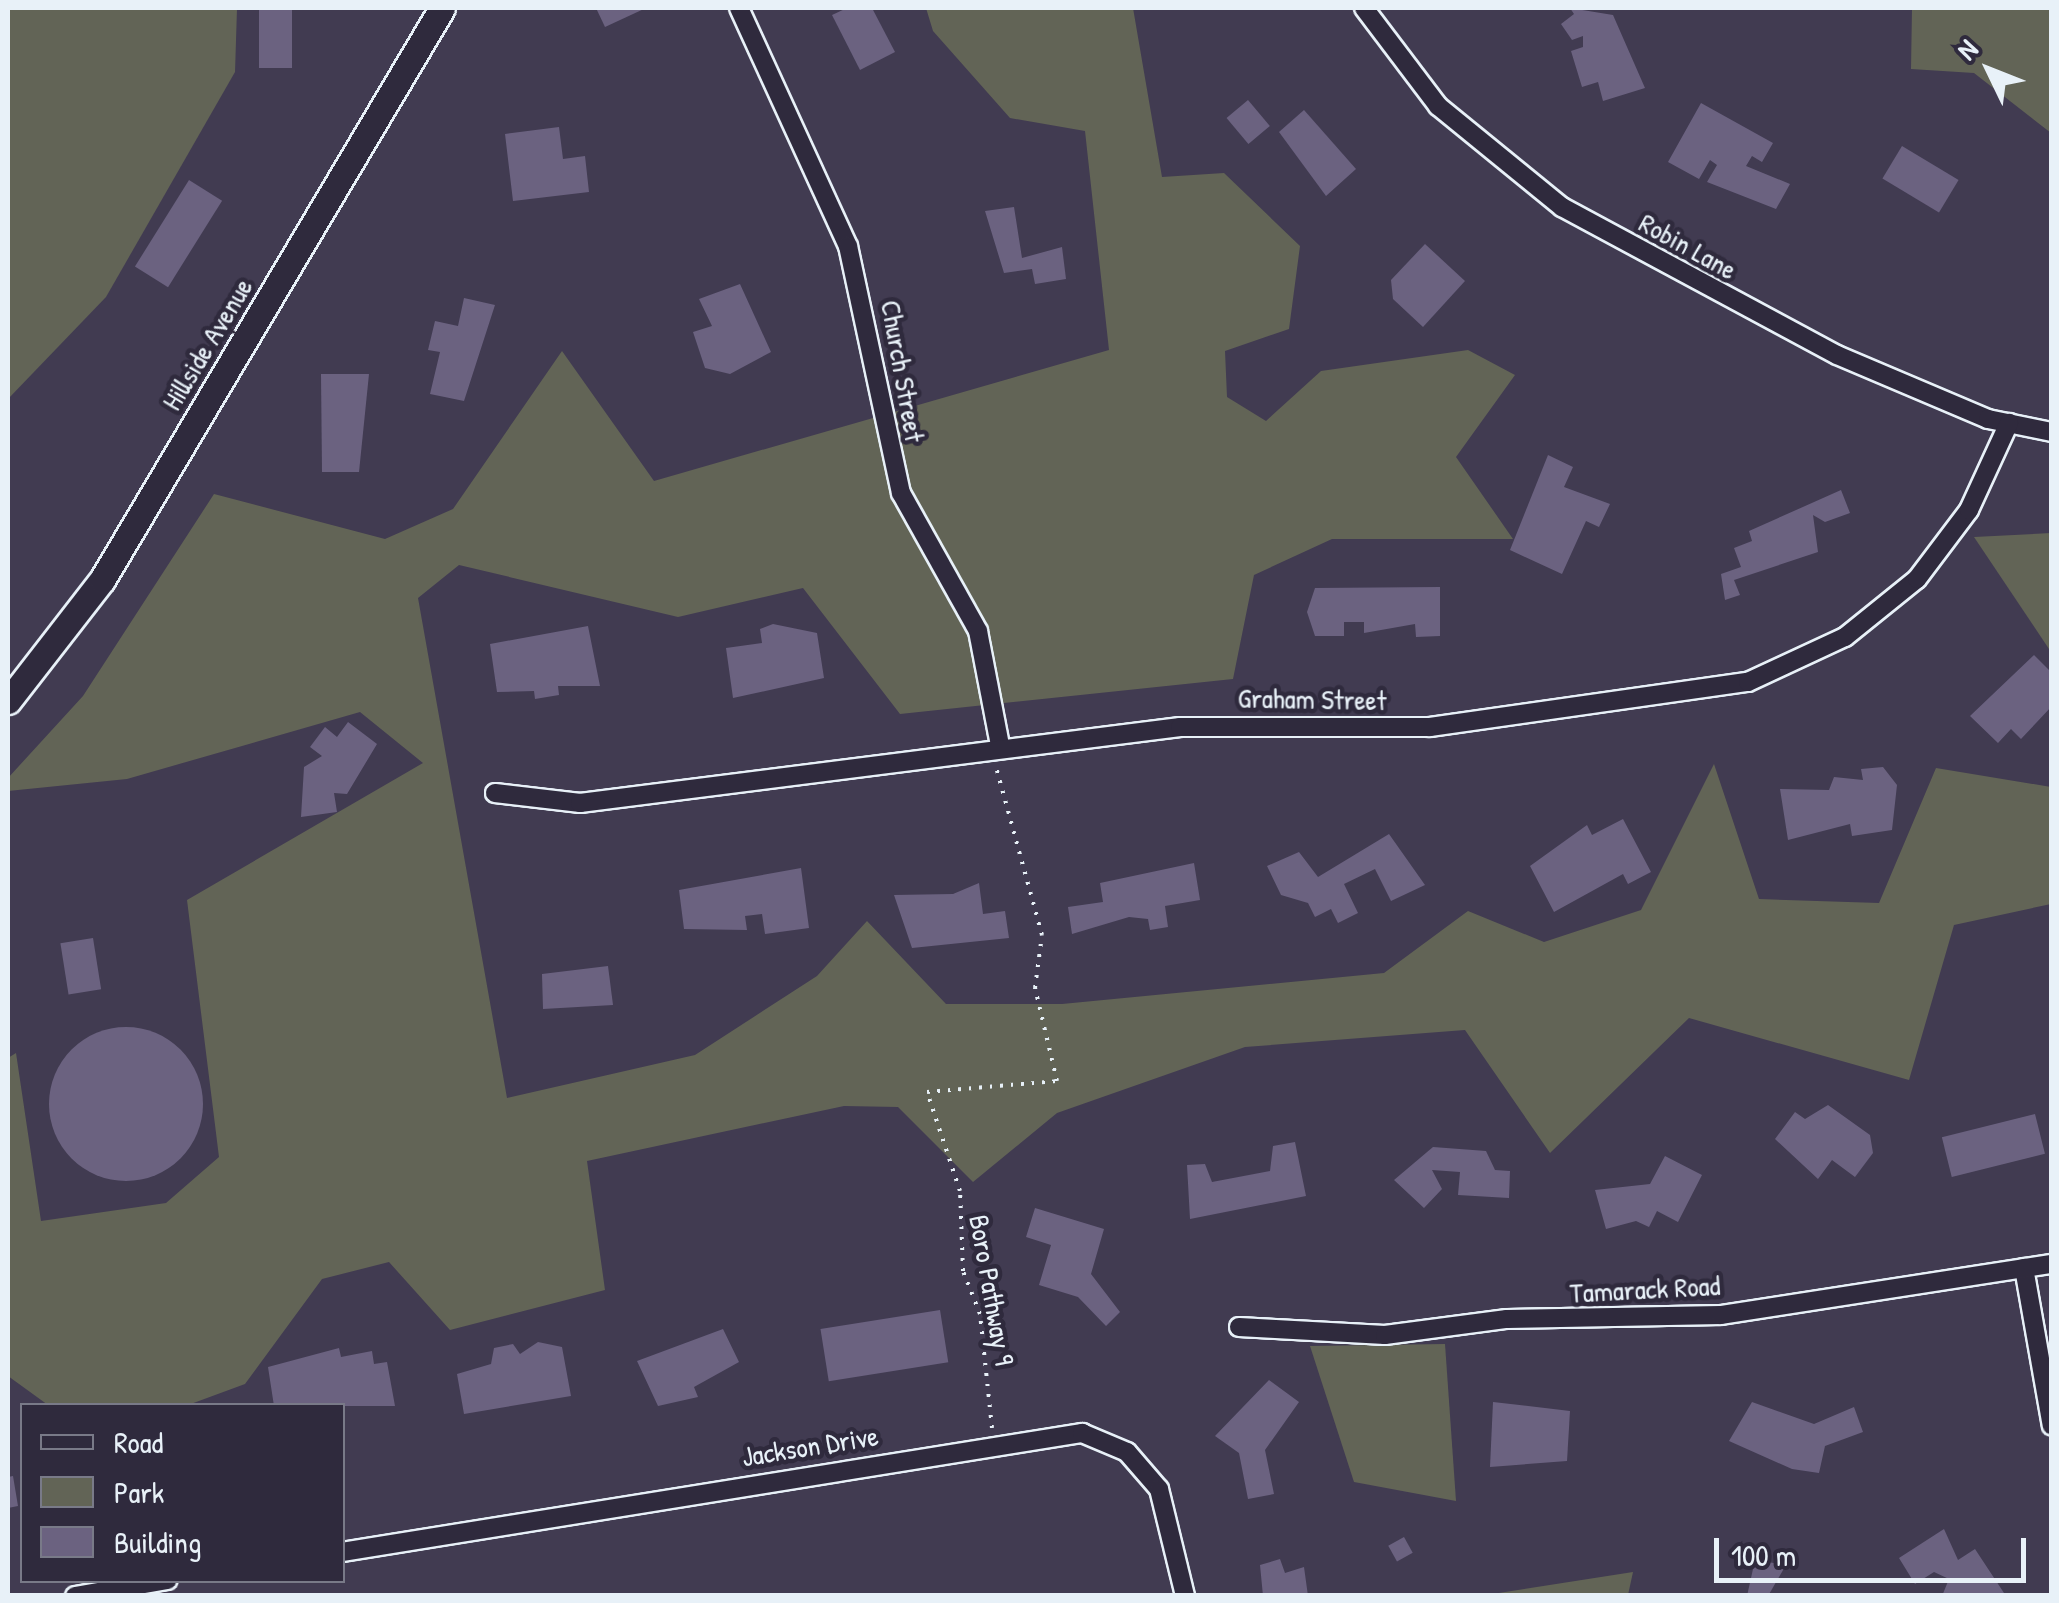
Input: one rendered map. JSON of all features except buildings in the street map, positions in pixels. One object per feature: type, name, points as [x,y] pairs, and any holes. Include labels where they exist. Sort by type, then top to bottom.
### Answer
[{"type":"main road","name":"Hillside Avenue","points":[[8,701],[102,580],[442,8]]},
{"type":"street","name":"Church Street","points":[[739,8],[848,246],[901,493],[978,631],[998,745]]},
{"type":"street","name":"Robin Lane","points":[[1364,8],[1438,106],[1559,206],[1837,355],[2009,424],[2052,432]]},
{"type":"street","name":"Graham Street","points":[[496,793],[580,803],[998,745],[1282,722],[1430,727],[1748,682],[1845,637],[1917,579],[1969,510],[2009,424]]},
{"type":"street","name":"Tamarack Road","points":[[1239,1327],[1385,1335],[1506,1319],[1720,1314],[2052,1264]]},
{"type":"street","points":[[2024,1268],[2052,1426]]},
{"type":"street","name":"Jackson Drive","points":[[345,1551],[994,1443],[1082,1434],[1127,1452],[1159,1489],[1185,1596]]},
{"type":"street","points":[[75,1596],[151,1583]]},
{"type":"path","name":"Boro Pathway 9","points":[[994,1443],[980,1314],[962,1271],[960,1192],[927,1092],[1057,1081],[1035,988],[1042,935],[998,745]]},
{"type":"green space","points":[[8,8],[237,8],[235,72],[106,297],[8,399]]},
{"type":"green space","points":[[926,8],[1133,8],[1162,177],[1224,173],[1300,246],[1289,329],[1225,351],[1227,397],[1266,421],[1321,371],[1468,350],[1515,375],[1456,457],[1513,539],[1332,539],[1254,575],[1233,679],[900,714],[803,588],[678,617],[459,565],[418,598],[507,1098],[695,1055],[817,976],[867,921],[946,1004],[1062,1004],[1384,973],[1468,911],[1544,942],[1641,910],[1714,764],[1759,899],[1879,903],[1936,768],[2051,787],[2051,904],[1954,925],[1909,1080],[1689,1018],[1550,1153],[1465,1030],[1245,1047],[1057,1113],[973,1182],[898,1107],[844,1106],[587,1161],[605,1290],[450,1330],[389,1262],[322,1279],[245,1384],[193,1403],[45,1403],[8,1376],[8,1058],[16,1053],[41,1221],[166,1203],[219,1157],[187,900],[423,763],[360,712],[127,779],[8,791],[8,778],[83,696],[214,494],[385,539],[453,509],[562,351],[654,481],[1109,350],[1085,131],[1010,118],[933,31]]},
{"type":"green space","points":[[1912,8],[2051,8],[2051,133],[1974,73],[1911,69]]},
{"type":"green space","points":[[2052,533],[2051,652],[1974,537]]},
{"type":"green space","points":[[1445,1344],[1456,1501],[1354,1482],[1310,1346]]},
{"type":"green space","points":[[1633,1572],[1628,1595],[1486,1595]]}]
